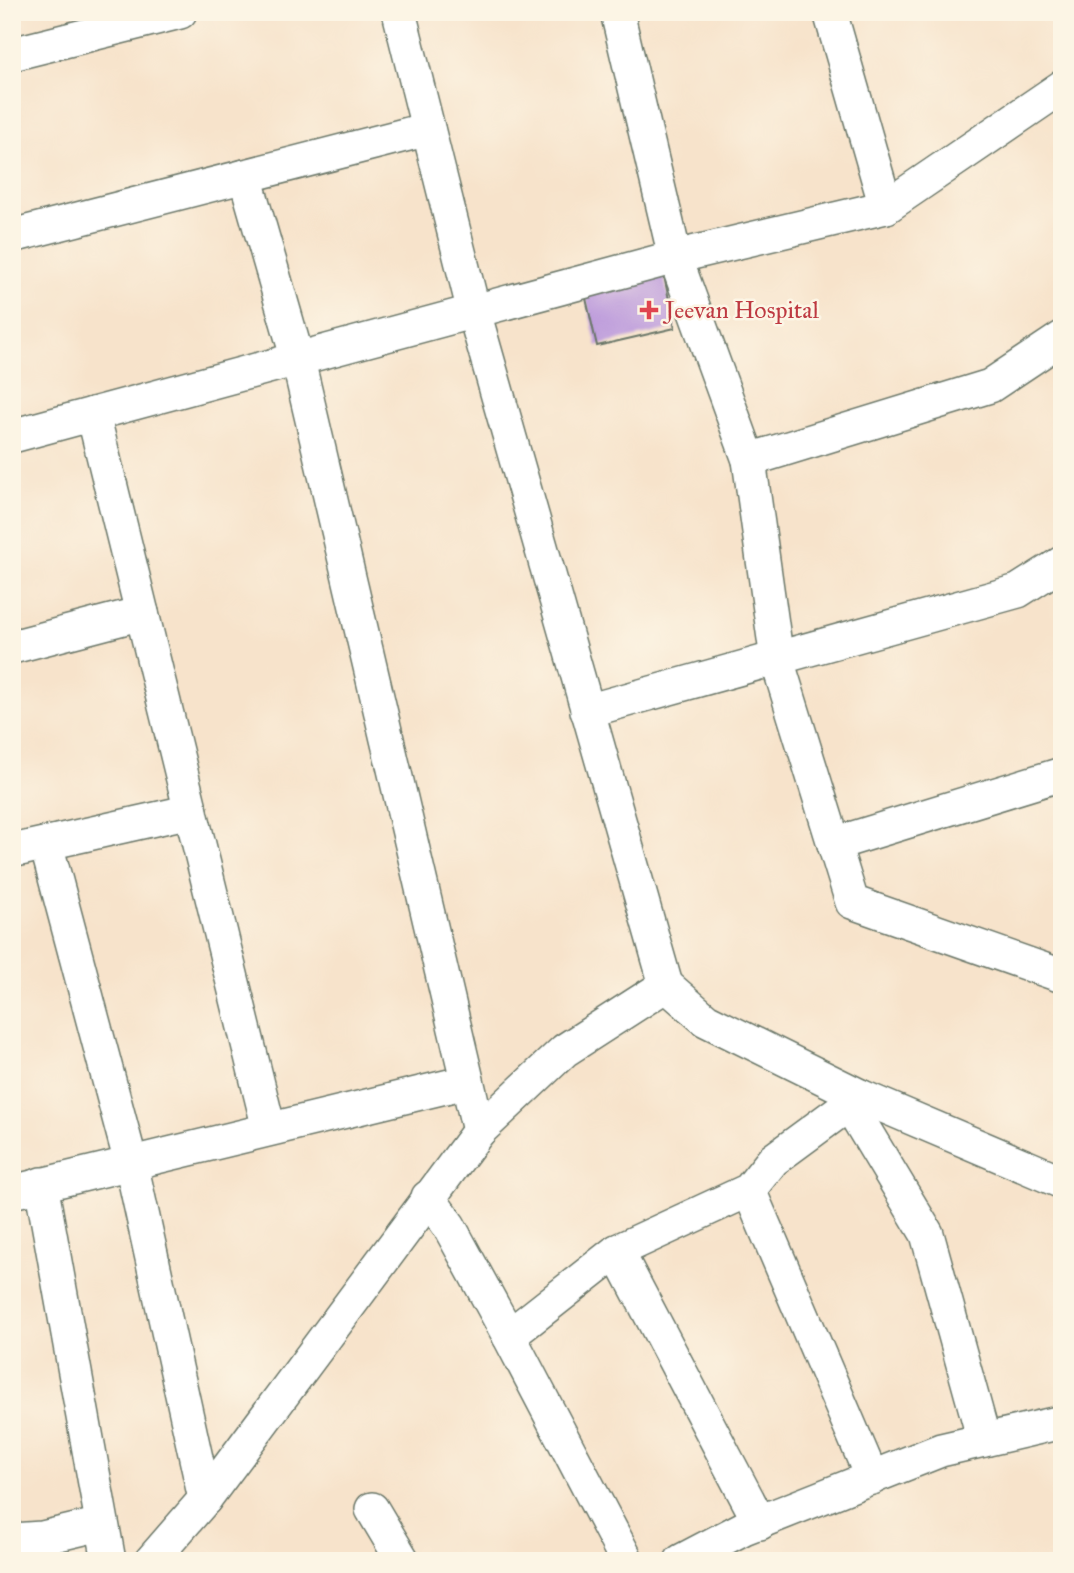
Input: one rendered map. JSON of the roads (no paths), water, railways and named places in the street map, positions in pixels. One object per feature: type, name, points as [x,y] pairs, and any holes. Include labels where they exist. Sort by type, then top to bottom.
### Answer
[{"type":"street","points":[[12,54],[180,12]]},
{"type":"street","points":[[399,12],[474,312],[666,985],[706,1020],[855,1100],[1062,1182]]},
{"type":"street","points":[[617,12],[675,257],[749,460],[778,660],[852,902],[1062,976]]},
{"type":"street","points":[[830,12],[886,208]]},
{"type":"street","points":[[12,436],[675,257],[886,208],[1062,87]]},
{"type":"street","points":[[12,236],[428,129]]},
{"type":"street","points":[[245,176],[298,360],[479,1131]]},
{"type":"street","points":[[749,460],[990,386],[1062,338]]},
{"type":"street","points":[[93,414],[269,1129]]},
{"type":"street","points":[[587,711],[1018,591],[1062,563]]},
{"type":"street","points":[[12,647],[142,613]]},
{"type":"street","points":[[834,844],[1062,774]]},
{"type":"street","points":[[12,851],[191,811]]},
{"type":"street","points":[[46,844],[131,1163],[205,1499]]},
{"type":"street","points":[[151,1561],[205,1499],[479,1131],[565,1050],[666,985]]},
{"type":"street","points":[[109,1561],[26,1188],[466,1082]]},
{"type":"street","points":[[509,1336],[617,1251],[749,1190],[773,1160],[855,1100]]},
{"type":"street","points":[[855,1100],[927,1234],[984,1440]]},
{"type":"street","points":[[749,1190],[872,1478]]},
{"type":"street","points":[[428,1197],[449,1226],[627,1561]]},
{"type":"street","points":[[617,1251],[760,1522]]},
{"type":"street","points":[[681,1561],[760,1522],[941,1450],[1062,1422]]},
{"type":"street","points":[[372,1509],[402,1561]]},
{"type":"street","points":[[12,1541],[42,1538],[101,1524]]},
{"type":"place","name":"Jeevan Hospital","points":[[649,310]]}]
